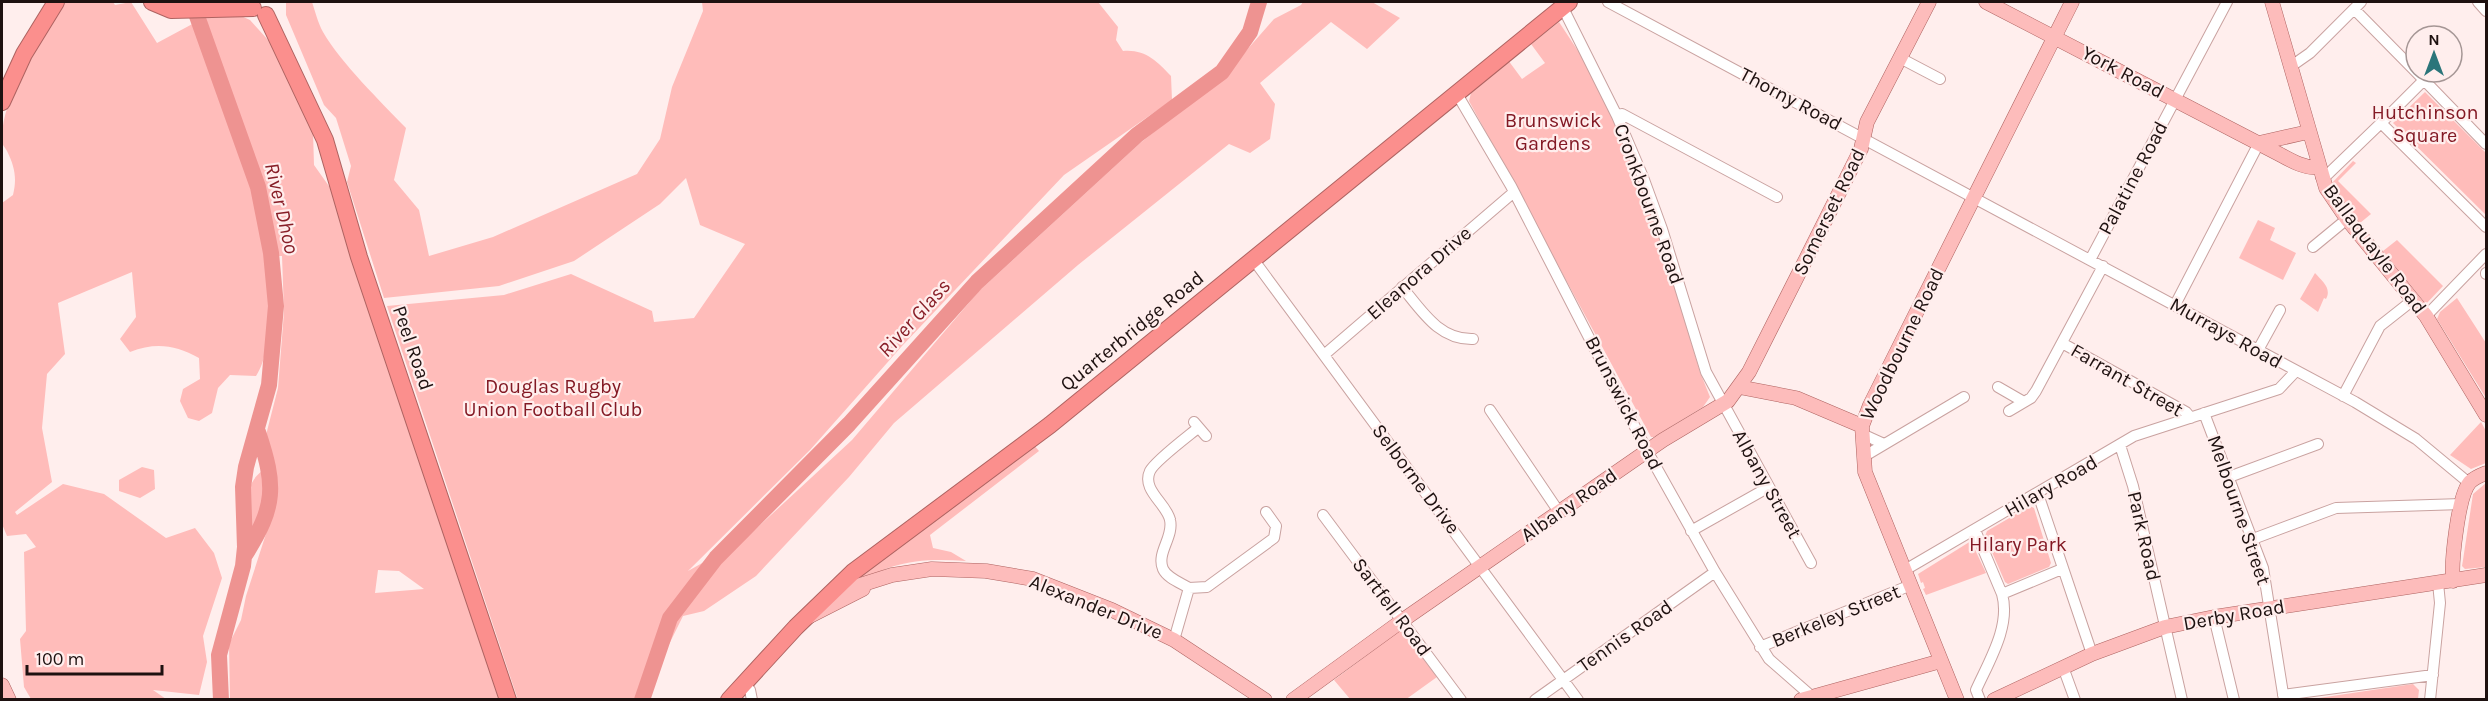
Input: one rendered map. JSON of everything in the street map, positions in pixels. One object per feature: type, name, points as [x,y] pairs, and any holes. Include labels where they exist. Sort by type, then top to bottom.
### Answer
[{"type":"highway","points":[[2,102],[24,54],[56,2]]},
{"type":"highway","points":[[152,2],[171,10],[258,7]]},
{"type":"highway","name":"Quarterbridge Road","points":[[729,699],[853,572],[1050,425],[1566,5]]},
{"type":"highway","name":"Peel Road","points":[[258,7],[325,140],[359,257],[508,699]]},
{"type":"main road","name":"Somerset Road","points":[[1739,387],[1861,149],[1867,122],[1929,2]]},
{"type":"main road","name":"York Road","points":[[1986,2],[2297,163],[2320,172]]},
{"type":"main road","name":"Woodbourne Road","points":[[1957,699],[1869,482],[1863,457],[1862,430],[1870,405],[2072,2]]},
{"type":"main road","name":"Ballaquayle Road","points":[[2272,2],[2308,132],[2330,197],[2426,316],[2487,415]]},
{"type":"main road","points":[[2259,143],[2308,132]]},
{"type":"main road","points":[[1739,387],[1796,398],[1862,430]]},
{"type":"main road","name":"Albany Road","points":[[1293,699],[1648,450],[1723,405],[1739,387]]},
{"type":"main road","points":[[2453,580],[2451,559],[2464,493],[2469,483],[2487,472]]},
{"type":"main road","name":"Alexander Drive","points":[[805,619],[892,574],[955,568],[1015,575],[1064,590],[1174,639],[1265,699]]},
{"type":"main road","name":"Derby Road","points":[[1994,699],[2092,654],[2165,627],[2214,617],[2487,575]]},
{"type":"main road","name":"Alexander Drive","points":[[828,597],[840,591],[875,582]]},
{"type":"main road","points":[[1806,698],[1941,661]]},
{"type":"main road","points":[[2,686],[9,699]]},
{"type":"street","name":"Thorny Road","points":[[1608,2],[1974,198]]},
{"type":"street","name":"Palatine Road","points":[[2090,260],[2227,2]]},
{"type":"street","points":[[2478,2],[2487,10]]},
{"type":"street","name":"Cronkbourne Road","points":[[1566,5],[1617,116],[1662,229],[1706,372],[1723,405]]},
{"type":"street","points":[[2290,67],[2310,53],[2358,5],[2404,57]]},
{"type":"street","points":[[1900,58],[1940,79]]},
{"type":"street","points":[[2320,172],[2326,176],[2420,84]]},
{"type":"street","points":[[2428,84],[2487,144]]},
{"type":"street","name":"Brunswick Road","points":[[1457,94],[1514,192],[1691,531],[1760,647],[1778,668],[1809,694],[1806,698]]},
{"type":"street","points":[[1617,116],[1622,114],[1777,197]]},
{"type":"street","points":[[2381,123],[2487,227]]},
{"type":"street","points":[[2175,305],[2259,143]]},
{"type":"street","name":"Eleanora Drive","points":[[1324,355],[1514,192]]},
{"type":"street","name":"Murrays Road","points":[[1974,198],[2343,396],[2416,439],[2469,483]]},
{"type":"street","points":[[2313,247],[2346,219]]},
{"type":"street","points":[[2426,316],[2487,254]]},
{"type":"street","name":"Selborne Drive","points":[[1253,259],[1578,699]]},
{"type":"street","points":[[2009,411],[2036,391],[2103,266]]},
{"type":"street","points":[[1402,288],[1442,330],[1460,339],[1473,339]]},
{"type":"street","points":[[2343,396],[2380,326],[2413,300]]},
{"type":"street","points":[[2258,350],[2280,310]]},
{"type":"street","name":"Farrant Street","points":[[2062,343],[2186,412],[2191,418]]},
{"type":"street","name":"Hilary Road","points":[[1905,570],[2134,436],[2279,388],[2296,371]]},
{"type":"street","points":[[1998,387],[2024,402]]},
{"type":"street","points":[[1863,457],[1964,397]]},
{"type":"street","name":"Albany Street","points":[[1723,405],[1811,563]]},
{"type":"street","points":[[1490,410],[1559,512]]},
{"type":"street","name":"Melbourne Street","points":[[2204,413],[2264,568],[2283,697]]},
{"type":"street","points":[[1199,428],[1154,466],[1148,479],[1148,484],[1166,510],[1171,522],[1161,561],[1162,568],[1167,574],[1189,588],[1207,587],[1274,538],[1276,526],[1266,512]]},
{"type":"street","points":[[1862,430],[1884,444]]},
{"type":"street","points":[[2229,477],[2318,444]]},
{"type":"street","name":"Park Road","points":[[2120,445],[2133,486],[2182,699]]},
{"type":"street","points":[[1691,531],[1768,487]]},
{"type":"street","points":[[2038,494],[2092,654]]},
{"type":"street","points":[[2253,539],[2336,508],[2433,503],[2462,504]]},
{"type":"street","name":"Sartfell Road","points":[[1323,515],[1461,699]]},
{"type":"street","points":[[1975,530],[2002,594],[2005,608],[2003,623],[1976,690],[1980,699]]},
{"type":"street","points":[[2002,594],[2062,569]]},
{"type":"street","name":"Tennis Road","points":[[1535,699],[1715,572]]},
{"type":"street","points":[[2430,699],[2440,603],[2439,583]]},
{"type":"street","name":"Berkeley Street","points":[[1760,647],[1911,585]]},
{"type":"street","points":[[1174,639],[1189,588]]},
{"type":"street","points":[[2214,617],[2234,699]]},
{"type":"street","points":[[2063,667],[2075,699]]},
{"type":"street","points":[[2283,697],[2433,675]]},
{"type":"street","points":[[744,684],[750,690],[752,699]]},
{"type":"green space","points":[[62,2],[113,2],[115,5],[131,2],[157,43],[211,14],[239,15],[250,20],[269,41],[313,132],[314,165],[331,189],[500,699],[230,699],[229,644],[241,620],[246,596],[273,512],[275,473],[266,435],[278,388],[284,312],[282,256],[268,256],[268,335],[262,364],[256,376],[230,375],[218,388],[212,413],[199,421],[188,418],[180,401],[183,389],[200,379],[199,358],[182,350],[165,346],[148,347],[130,352],[120,339],[136,317],[132,272],[58,303],[65,354],[47,374],[42,428],[52,482],[15,512],[17,515],[63,484],[104,494],[166,538],[195,528],[214,553],[222,578],[203,636],[207,662],[199,695],[153,690],[166,699],[31,699],[24,687],[20,639],[26,631],[24,552],[36,547],[26,534],[7,536],[2,524],[2,203],[13,195],[15,178],[12,162],[2,139],[3,123],[15,87]],"holes":[[[378,570],[399,571],[424,589],[375,593]]]},
{"type":"green space","name":"Douglas Rugby Union Football Club","points":[[286,2],[312,2],[321,28],[331,44],[362,82],[406,128],[394,180],[419,210],[429,256],[493,237],[637,174],[660,139],[672,87],[703,11],[702,2],[1098,2],[1118,27],[1116,40],[1123,51],[1144,54],[1171,76],[1172,100],[1064,175],[902,346],[810,450],[688,571],[745,539],[852,440],[979,291],[1139,144],[1224,76],[1274,19],[1303,2],[1372,2],[1400,18],[1367,49],[1331,22],[1260,83],[1275,104],[1270,139],[1250,153],[1229,144],[1078,265],[894,423],[849,477],[756,576],[704,611],[683,616],[642,699],[518,700],[387,306],[504,295],[571,274],[652,311],[654,322],[694,318],[745,244],[700,225],[686,178],[660,204],[574,261],[499,286],[384,298],[347,182],[351,166],[336,118],[324,105],[286,15]]},
{"type":"green space","name":"Brunswick Gardens","points":[[1559,22],[1582,57],[1622,138],[1657,229],[1700,372],[1710,397],[1703,407],[1654,437],[1651,437],[1469,101],[1472,89],[1508,60],[1522,79],[1545,63],[1531,44]]},
{"type":"green space","name":"Hutchinson Square","points":[[2425,92],[2486,153],[2486,215],[2393,123]]},
{"type":"green space","points":[[2353,161],[2356,163],[2338,181],[2371,214],[2360,223],[2337,195],[2332,183]]},
{"type":"green space","points":[[2258,220],[2275,228],[2270,240],[2296,253],[2283,280],[2239,258]]},
{"type":"green space","points":[[2397,240],[2443,286],[2426,304],[2383,251]]},
{"type":"green space","points":[[2315,273],[2328,291],[2318,312],[2300,299]]},
{"type":"green space","points":[[2457,298],[2486,343],[2486,398],[2437,319],[2440,312]]},
{"type":"green space","points":[[2481,422],[2486,431],[2486,463],[2471,469],[2450,455]]},
{"type":"green space","points":[[1033,444],[1039,451],[930,535],[933,548],[951,552],[966,561],[910,562],[887,568],[861,580],[858,576]]},
{"type":"green space","points":[[263,464],[268,489],[266,507],[259,523],[253,529],[248,506],[249,490],[262,471]]},
{"type":"green space","points":[[142,467],[154,470],[155,489],[140,498],[119,491],[119,480]]},
{"type":"green space","points":[[2486,483],[2486,567],[2465,569],[2462,566],[2473,494]]},
{"type":"green space","name":"Hilary Park","points":[[2030,506],[2034,508],[2051,563],[2049,567],[2008,584],[2005,582],[1985,536],[1987,531]]},
{"type":"green space","points":[[1971,541],[1986,573],[1926,595],[1923,582],[1921,583],[1918,574]]},
{"type":"green space","points":[[1402,629],[1437,677],[1405,700],[1350,699],[1334,680]]},
{"type":"green space","points":[[2413,684],[2419,690],[2418,699],[2312,699]]},
{"type":"waterway","name":"River Dhoo","points":[[192,2],[258,187],[271,253],[276,306],[269,385],[246,467],[243,487],[245,547],[243,566],[219,655],[221,700]]},
{"type":"waterway","name":"River Glass","points":[[642,700],[670,618],[716,558],[849,424],[977,282],[1137,135],[1222,72],[1250,32],[1259,2]]},
{"type":"waterway","name":"River Dhoo","points":[[245,555],[263,523],[270,495],[268,467],[258,432]]}]
